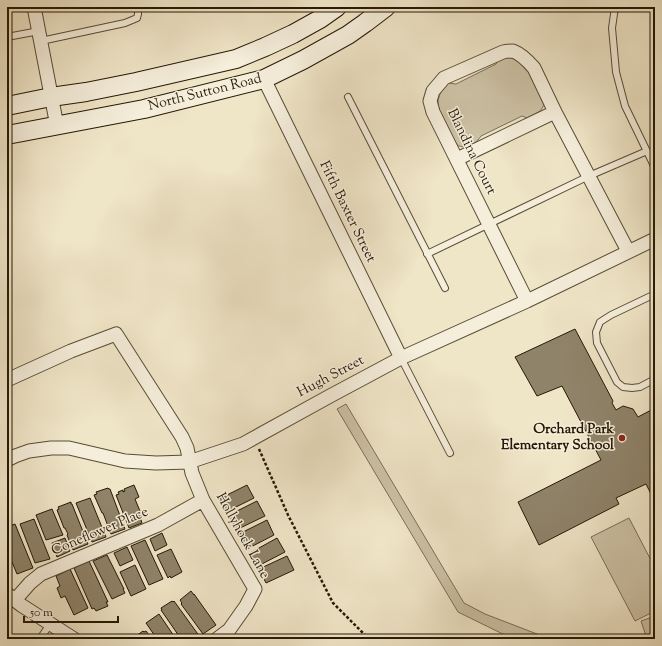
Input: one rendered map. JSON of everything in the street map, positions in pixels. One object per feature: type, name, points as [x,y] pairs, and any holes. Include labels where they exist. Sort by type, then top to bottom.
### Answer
[{"type":"main road","name":"North Sutton Road","points":[[7,106],[136,82],[236,59],[293,34],[320,19],[337,7]]},
{"type":"main road","name":"North Sutton Road","points":[[7,135],[144,109],[264,79],[303,60],[348,35],[386,7]]},
{"type":"street","points":[[34,7],[57,126]]},
{"type":"street","name":"Blandina Court","points":[[527,301],[433,112],[430,101],[433,91],[444,78],[503,52],[512,51],[525,59],[534,68],[555,112],[628,252]]},
{"type":"street","name":"Fifth Baxter Street","points":[[264,79],[402,358]]},
{"type":"street","points":[[457,159],[555,112]]},
{"type":"street","name":"Hugh Street","points":[[7,460],[29,451],[52,448],[69,448],[126,461],[156,463],[189,462],[243,444],[402,358],[527,301],[655,239]]},
{"type":"street","name":"Hollyhock Lane","points":[[7,380],[71,351],[116,334],[182,436],[187,448],[192,473],[203,500],[255,589],[246,606],[229,630],[217,639]]},
{"type":"street","name":"Coneflower Place","points":[[11,597],[40,574],[158,525],[203,500]]},
{"type":"street","points":[[11,597],[74,639]]},
{"type":"lane","points":[[7,37],[40,36],[125,23],[136,18],[138,14],[138,7]]},
{"type":"lane","points":[[615,7],[612,28],[616,72],[625,106],[655,168]]},
{"type":"lane","points":[[348,97],[445,288]]},
{"type":"lane","points":[[427,254],[589,176],[647,151]]},
{"type":"lane","points":[[655,294],[611,315],[600,322],[596,332],[597,343],[617,382],[624,387],[632,388],[655,379]]},
{"type":"lane","points":[[402,358],[450,453]]},
{"type":"lane","points":[[40,639],[50,624]]},
{"type":"path","points":[[254,438],[288,515],[333,603],[369,639]]},
{"type":"shaded area","points":[[511,57],[517,59],[527,69],[535,82],[544,105],[538,112],[527,118],[522,116],[481,136],[470,145],[464,147],[457,145],[440,113],[438,103],[444,88],[449,83],[456,84],[496,64],[500,59]]},
{"type":"shaded area","points":[[346,404],[464,603],[485,614],[550,639],[513,639],[458,612],[337,409]]},
{"type":"shaded area","points":[[629,518],[655,568],[655,611],[635,621],[591,537]]},
{"type":"shaded area","points":[[655,616],[655,639],[647,639],[641,621]]},
{"type":"building","name":"Orchard Park Elementary School","points":[[575,329],[613,401],[612,403],[616,410],[623,406],[633,409],[638,417],[655,408],[655,502],[646,484],[616,498],[619,504],[539,545],[518,502],[601,460],[562,386],[537,396],[515,357]]},
{"type":"building","points":[[134,485],[139,497],[135,499],[142,516],[140,517],[142,523],[129,528],[116,495],[119,494],[118,492],[123,490],[123,492],[125,491],[124,489]]},
{"type":"building","points":[[247,485],[254,498],[226,512],[219,499]]},
{"type":"building","points":[[108,488],[110,489],[125,529],[111,534],[94,495],[97,494],[96,492]]},
{"type":"building","points":[[90,498],[106,537],[92,542],[76,503]]},
{"type":"building","points":[[257,501],[265,516],[236,530],[229,515]]},
{"type":"building","points":[[71,502],[88,544],[73,550],[67,535],[68,534],[57,510],[59,509],[58,507]]},
{"type":"building","points":[[52,509],[63,535],[46,540],[36,515]]},
{"type":"building","points":[[34,519],[50,559],[35,563],[20,524]]},
{"type":"building","points":[[267,520],[274,535],[247,549],[239,534]]},
{"type":"building","points":[[15,524],[33,568],[17,574],[7,550],[7,527]]},
{"type":"building","points":[[162,533],[167,545],[155,551],[150,539]]},
{"type":"building","points":[[65,538],[70,551],[57,557],[52,543]]},
{"type":"building","points":[[277,538],[285,552],[258,566],[250,553]]},
{"type":"building","points":[[145,540],[163,579],[149,585],[131,546]]},
{"type":"building","points":[[127,547],[133,560],[120,566],[114,553]]},
{"type":"building","points":[[171,549],[182,572],[168,578],[157,555]]},
{"type":"building","points":[[107,555],[125,593],[112,599],[93,561]]},
{"type":"building","points":[[287,556],[294,570],[266,583],[259,569]]},
{"type":"building","points":[[89,561],[108,602],[106,602],[108,606],[96,611],[94,608],[92,609],[74,568]]},
{"type":"building","points":[[135,565],[146,589],[131,596],[120,572]]},
{"type":"building","points":[[70,569],[88,608],[74,615],[65,596],[61,598],[57,588],[60,586],[56,576]]},
{"type":"building","points":[[191,591],[216,625],[203,634],[181,604],[182,603],[180,600]]},
{"type":"building","points":[[174,601],[200,637],[197,639],[181,639],[161,610],[161,608]]},
{"type":"building","points":[[159,614],[176,639],[157,639],[146,623]]},
{"type":"building","points":[[143,631],[146,631],[152,639],[132,639]]},
{"type":"place","name":"Orchard Park Elementary School","points":[[622,438]]}]
